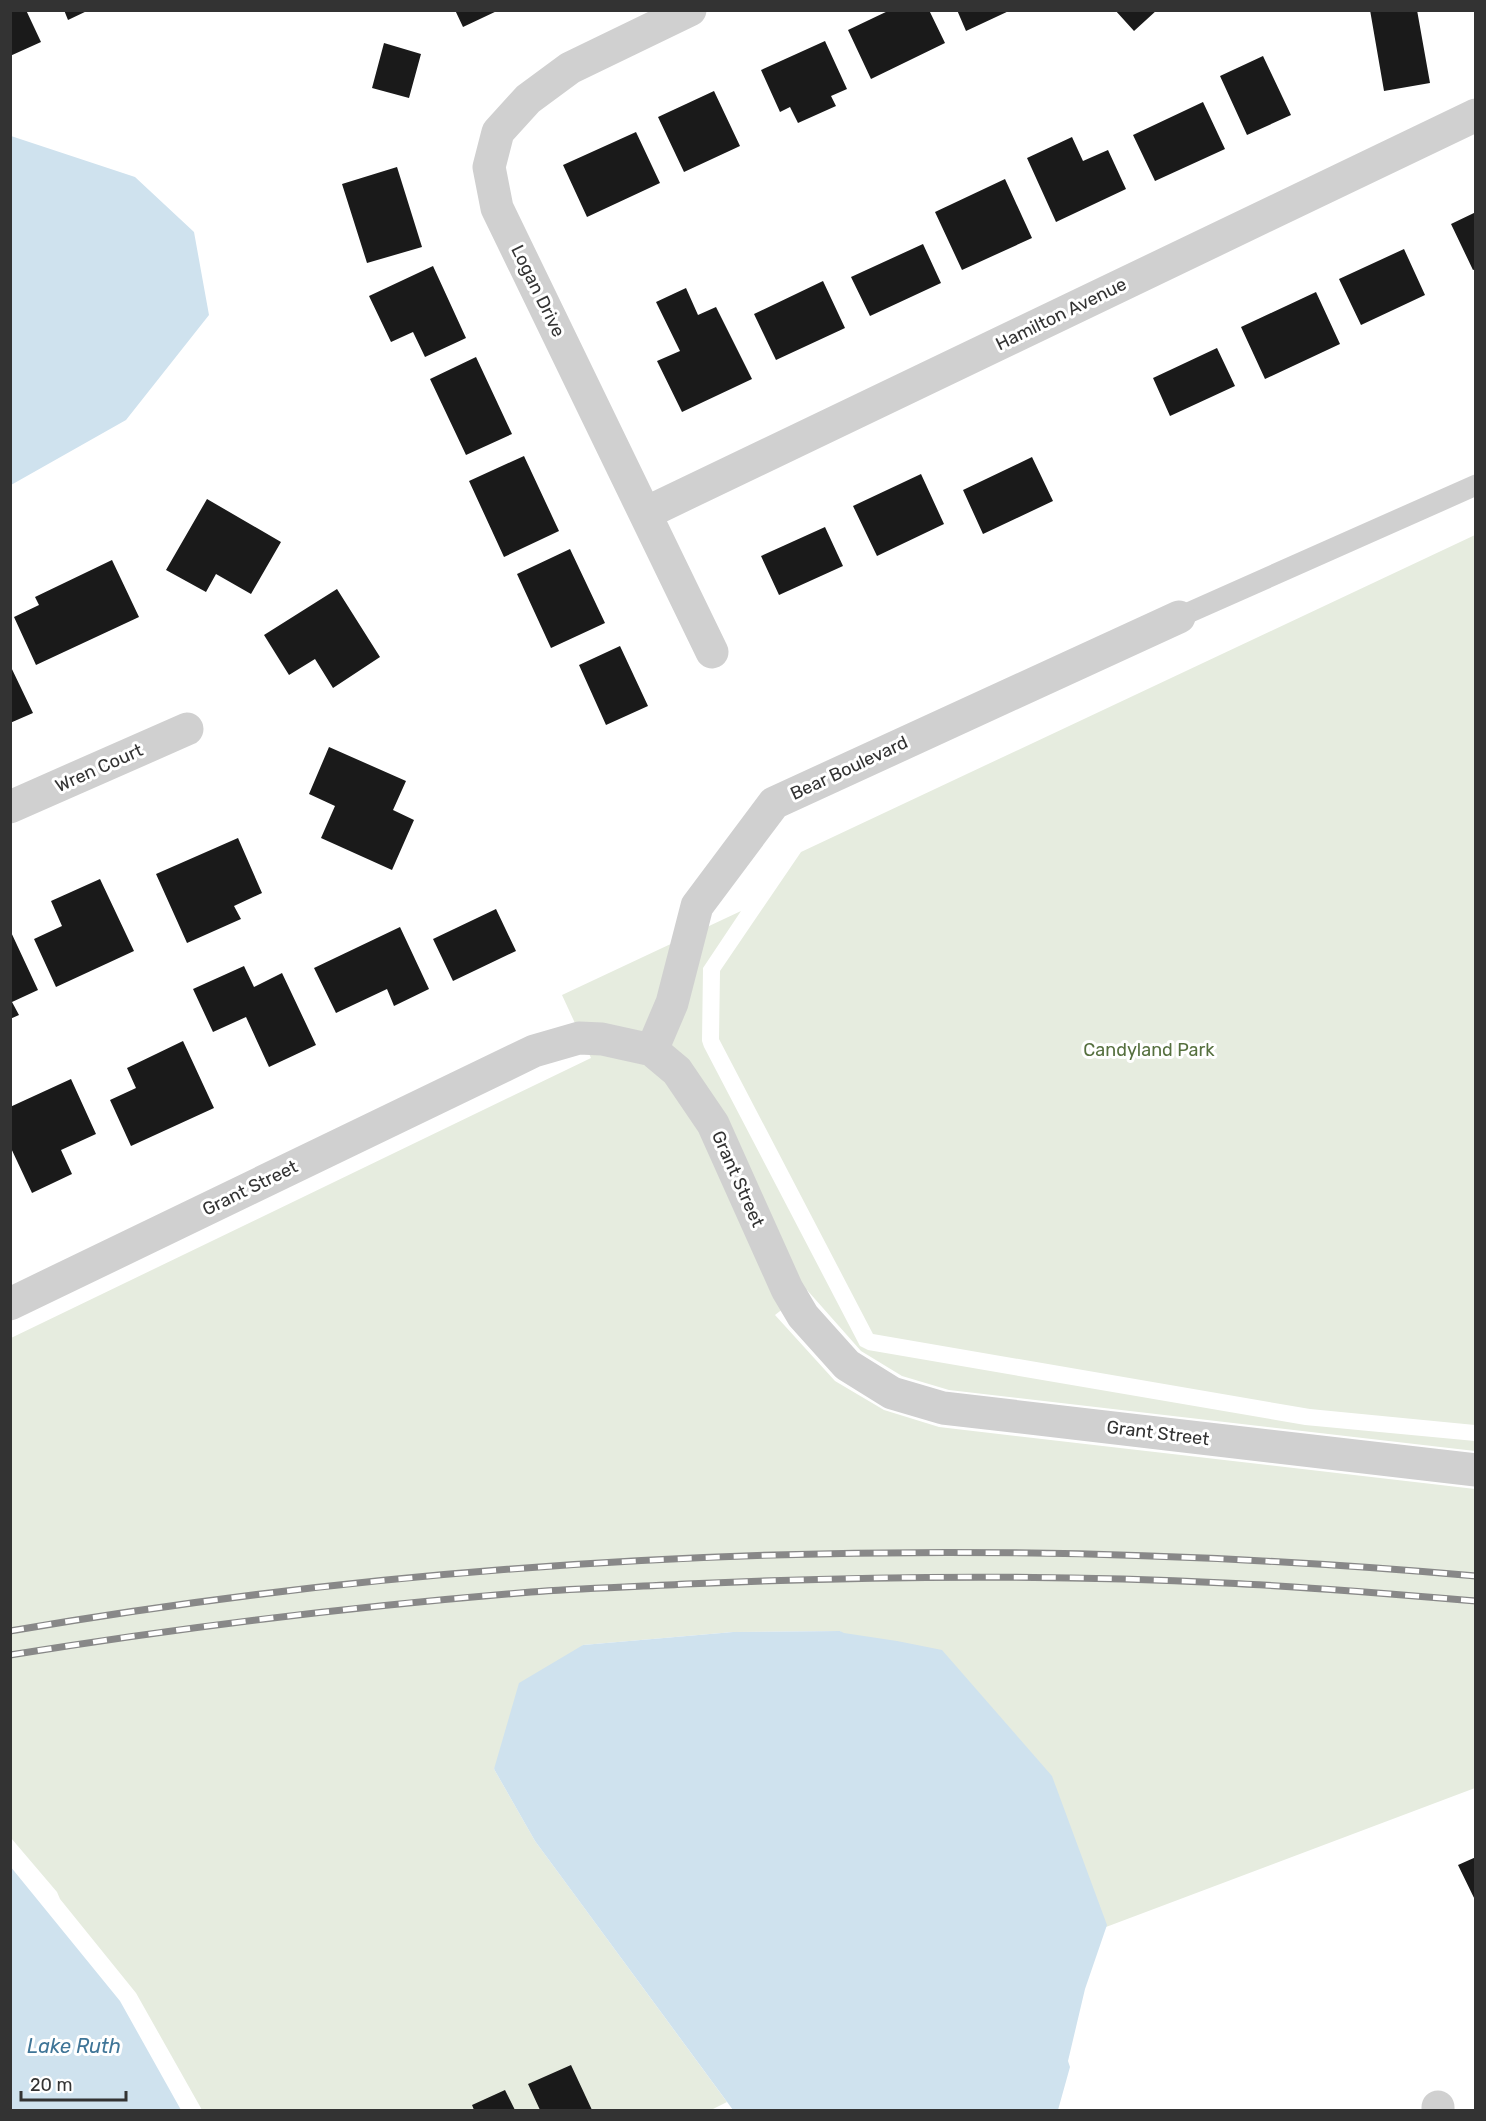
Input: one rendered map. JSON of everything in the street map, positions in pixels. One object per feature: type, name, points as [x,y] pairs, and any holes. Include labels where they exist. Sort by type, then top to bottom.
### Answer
[{"type":"street","name":"Logan Drive","points":[[690,10],[570,68],[528,99],[498,132],[489,167],[497,208],[712,652]]},
{"type":"street","name":"Hamilton Avenue","points":[[646,513],[1476,115]]},
{"type":"street","name":"Bear Boulevard","points":[[652,1050],[672,1003],[697,906],[774,803],[1179,617]]},
{"type":"street","name":"Wren Court","points":[[10,807],[187,729]]},
{"type":"street","name":"Grant Street","points":[[10,1304],[534,1051],[579,1038],[602,1039],[652,1050],[678,1071],[713,1124],[787,1289],[803,1316],[847,1365],[892,1393],[943,1408],[1476,1470]]},
{"type":"lane","points":[[1179,617],[1476,485]]},
{"type":"green space","name":"Candyland Park","points":[[1475,535],[1475,1425],[1310,1409],[873,1334],[719,1039],[720,971],[801,852]]},
{"type":"green space","points":[[741,911],[703,968],[702,1041],[860,1346],[868,1350],[1305,1425],[1475,1441],[1475,1451],[949,1390],[902,1376],[861,1351],[807,1290],[775,1315],[835,1381],[884,1410],[939,1427],[1475,1489],[1475,1788],[1106,1927],[840,1631],[733,1632],[583,1645],[494,1769],[535,1841],[727,2102],[711,2110],[202,2110],[136,1993],[60,1899],[57,1892],[11,1838],[11,1338],[591,1058],[562,995]]},
{"type":"water","points":[[11,136],[135,177],[194,232],[209,315],[126,420],[11,485]]},
{"type":"water","points":[[840,1631],[942,1650],[1052,1776],[1107,1925],[1085,1989],[1068,2061],[1070,2067],[1058,2110],[733,2110],[535,1841],[494,1769],[519,1683],[583,1645],[733,1632]]},
{"type":"water","name":"Lake Ruth","points":[[10,1866],[120,2001],[181,2110],[11,2110]]},
{"type":"building","points":[[10,10],[26,10],[41,42],[10,56]]},
{"type":"building","points":[[64,10],[89,10],[68,20]]},
{"type":"building","points":[[455,10],[499,10],[463,27]]},
{"type":"building","points":[[890,10],[929,10],[945,43],[871,79],[848,30]]},
{"type":"building","points":[[957,10],[1011,10],[966,31]]},
{"type":"building","points":[[1115,10],[1157,10],[1134,31]]},
{"type":"building","points":[[1370,10],[1417,10],[1430,83],[1384,91]]},
{"type":"building","points":[[825,41],[847,89],[831,96],[836,106],[798,123],[790,107],[780,112],[761,70]]},
{"type":"building","points":[[384,43],[421,54],[409,98],[372,88]]},
{"type":"building","points":[[1263,56],[1291,115],[1247,135],[1220,76]]},
{"type":"building","points":[[714,91],[740,146],[684,172],[658,117]]},
{"type":"building","points":[[1203,102],[1225,149],[1155,181],[1133,135]]},
{"type":"building","points":[[636,132],[660,183],[587,217],[563,165]]},
{"type":"building","points":[[1072,137],[1083,161],[1108,150],[1126,189],[1056,222],[1027,158]]},
{"type":"building","points":[[397,167],[422,247],[367,263],[342,184]]},
{"type":"building","points":[[1005,179],[1032,238],[962,270],[935,212]]},
{"type":"building","points":[[1476,212],[1476,269],[1473,270],[1451,224]]},
{"type":"building","points":[[923,244],[941,283],[870,316],[851,277]]},
{"type":"building","points":[[1404,249],[1425,295],[1361,325],[1339,279]]},
{"type":"building","points":[[433,266],[466,338],[425,357],[413,332],[391,342],[369,296]]},
{"type":"building","points":[[823,281],[845,328],[776,360],[754,314]]},
{"type":"building","points":[[686,288],[698,315],[716,307],[752,379],[682,412],[657,361],[680,351],[656,302]]},
{"type":"building","points":[[1316,292],[1340,344],[1265,379],[1241,327]]},
{"type":"building","points":[[1217,348],[1235,386],[1170,416],[1153,378]]},
{"type":"building","points":[[476,357],[512,434],[466,455],[430,379]]},
{"type":"building","points":[[524,456],[559,531],[504,557],[469,481]]},
{"type":"building","points":[[1032,457],[1053,501],[983,534],[963,490]]},
{"type":"building","points":[[921,474],[944,524],[877,556],[853,506]]},
{"type":"building","points":[[207,499],[281,542],[251,594],[216,574],[206,592],[166,570]]},
{"type":"building","points":[[825,527],[843,566],[779,595],[761,556]]},
{"type":"building","points":[[570,549],[605,623],[551,648],[517,574]]},
{"type":"building","points":[[112,560],[139,617],[36,665],[14,617],[39,605],[35,597]]},
{"type":"building","points":[[337,589],[380,657],[333,688],[315,659],[289,675],[264,635]]},
{"type":"building","points":[[620,646],[648,706],[606,725],[579,665]]},
{"type":"building","points":[[10,665],[33,713],[10,723]]},
{"type":"building","points":[[329,747],[406,781],[393,810],[414,820],[392,870],[321,838],[335,806],[309,794]]},
{"type":"building","points":[[238,838],[262,893],[234,906],[241,919],[187,943],[156,874]]},
{"type":"building","points":[[100,879],[134,951],[56,987],[34,939],[62,926],[51,901]]},
{"type":"building","points":[[496,909],[516,951],[453,981],[433,939]]},
{"type":"building","points":[[400,927],[429,989],[394,1006],[387,989],[336,1013],[314,968]]},
{"type":"building","points":[[10,930],[38,990],[12,1002],[19,1015],[10,1019]]},
{"type":"building","points":[[244,966],[254,987],[282,973],[316,1045],[269,1067],[246,1017],[213,1032],[193,989]]},
{"type":"building","points":[[183,1041],[214,1108],[131,1146],[110,1100],[136,1088],[127,1068]]},
{"type":"building","points":[[71,1079],[96,1134],[61,1150],[72,1174],[32,1193],[10,1146],[10,1107]]},
{"type":"building","points":[[1476,1857],[1476,1902],[1458,1865]]},
{"type":"building","points":[[571,2065],[592,2110],[540,2110],[528,2084]]},
{"type":"building","points":[[505,2090],[515,2110],[474,2110],[472,2105]]},
{"type":"railway","points":[[10,1631],[192,1603],[375,1581],[558,1566],[742,1556],[925,1553],[1109,1555],[1293,1563],[1476,1576]]},
{"type":"railway","points":[[10,1655],[205,1626],[401,1604],[550,1591],[753,1581],[956,1577],[1090,1578],[1256,1585],[1476,1601]]}]
